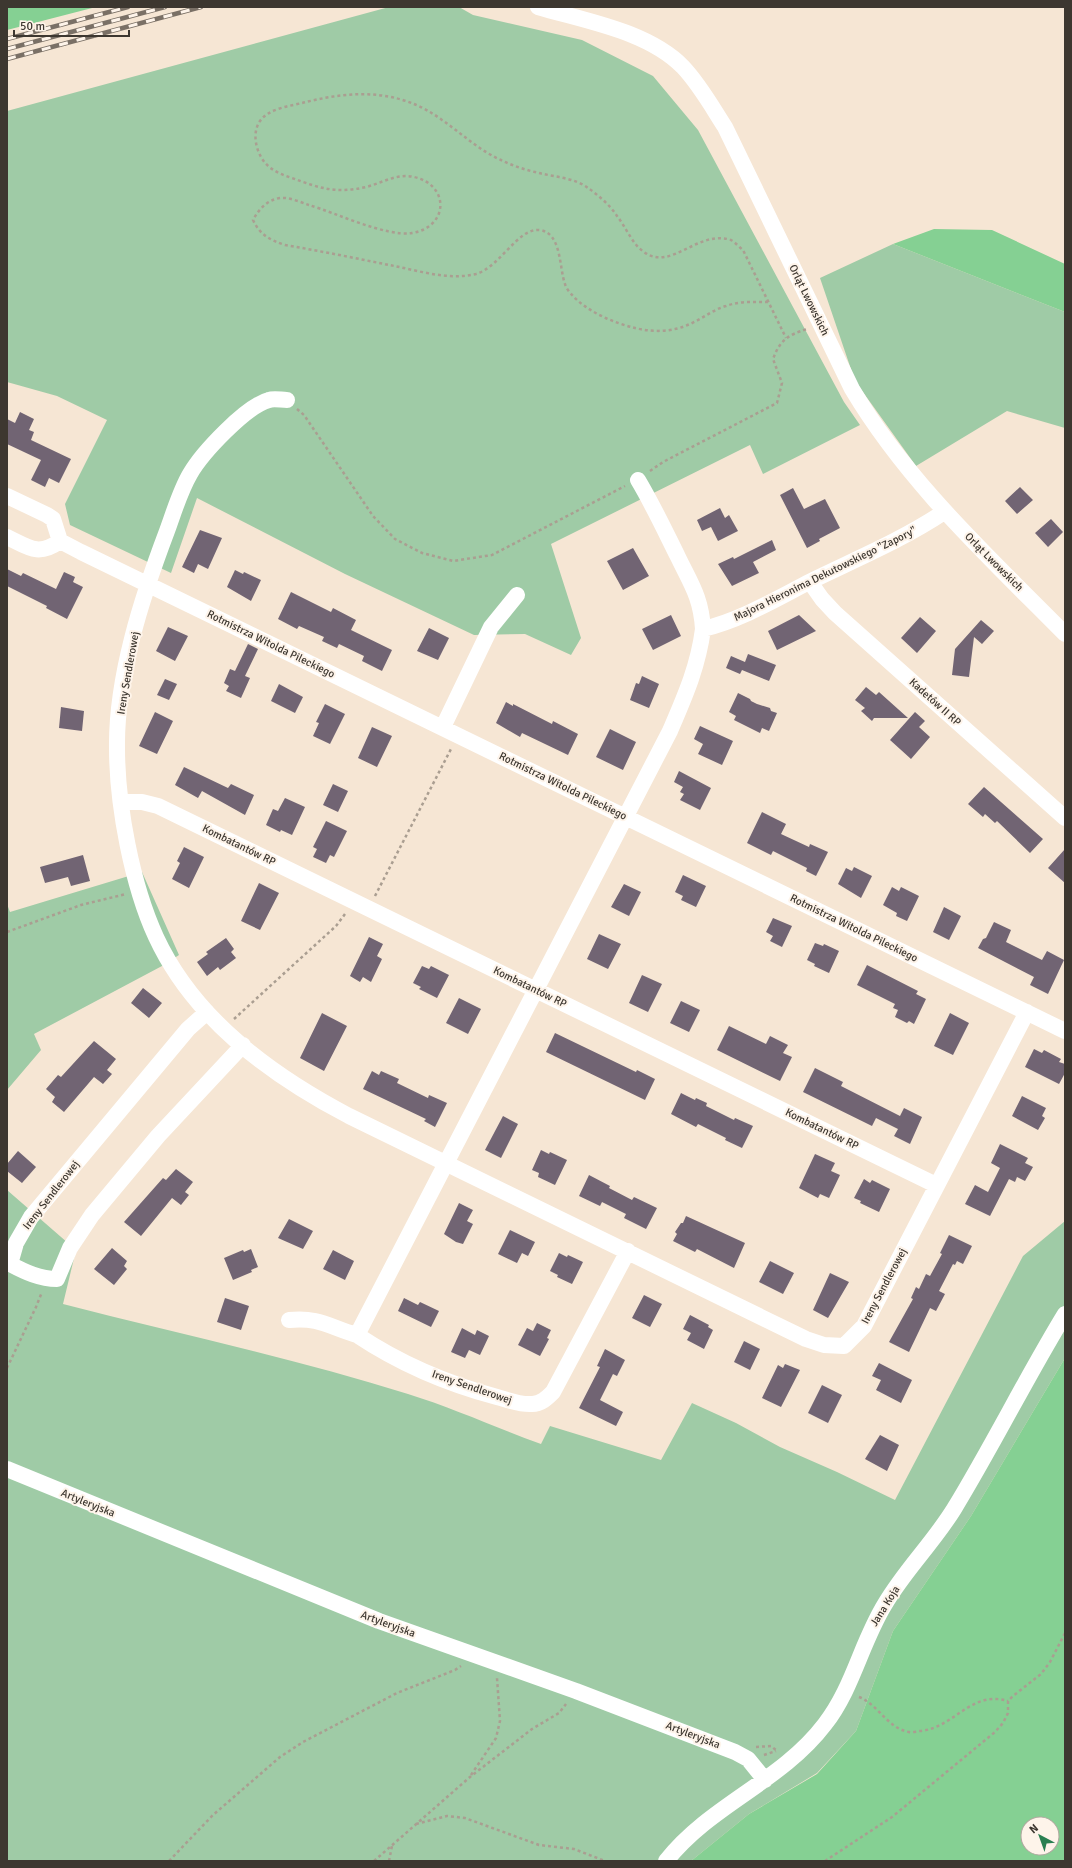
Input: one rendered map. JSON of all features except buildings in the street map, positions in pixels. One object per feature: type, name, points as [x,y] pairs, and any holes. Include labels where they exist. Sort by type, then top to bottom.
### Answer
[{"type":"street","name":"Orląt Lwowskich","points":[[538,7],[604,25],[638,38],[662,50],[683,67],[703,91],[725,128],[852,389],[868,416],[944,512],[1065,634]]},
{"type":"street","name":"Ireny Sendlerowej","points":[[287,400],[269,400],[253,408],[218,438],[201,457],[189,475],[181,493],[148,585],[134,635],[122,692],[117,745],[117,776],[129,849],[139,890],[155,936],[191,993],[207,1012],[243,1045],[291,1083],[320,1100],[806,1339],[824,1345],[844,1346],[864,1326],[1026,1012]]},
{"type":"street","points":[[357,1335],[670,731],[688,687],[699,654],[703,629],[701,609],[692,584],[655,509],[638,480]]},
{"type":"street","points":[[7,496],[53,519],[60,541],[52,548],[38,551],[7,537]]},
{"type":"street","name":"Majora Hieronima Dekutowskiego \"Zapory\"","points":[[703,629],[725,624],[923,526],[944,512]]},
{"type":"street","name":"Rotmistrza Witolda Pileckiego","points":[[60,541],[1065,1031]]},
{"type":"street","name":"Kadetów II RP","points":[[810,582],[822,599],[835,613],[1065,818]]},
{"type":"street","points":[[442,727],[491,627],[517,595]]},
{"type":"street","name":"Kombatantów RP","points":[[121,802],[142,802],[158,806],[936,1185]]},
{"type":"street","name":"Ireny Sendlerowej","points":[[46,1279],[27,1273],[10,1264],[16,1243],[27,1224],[58,1183],[188,1029],[207,1012]]},
{"type":"street","points":[[46,1279],[57,1279],[70,1248],[92,1215],[158,1136],[243,1045]]},
{"type":"street","name":"Ireny Sendlerowej","points":[[289,1320],[304,1318],[322,1321],[357,1335],[386,1352],[460,1386],[522,1404],[534,1404],[544,1401],[553,1392],[628,1251]]},
{"type":"street","name":"Jana Koja","points":[[666,1861],[685,1839],[706,1820],[789,1763],[807,1746],[826,1724],[851,1679],[871,1627],[880,1611],[953,1510],[1065,1314]]},
{"type":"street","name":"Artyleryjska","points":[[7,1469],[315,1596],[473,1655],[576,1691],[736,1752],[748,1758],[765,1780]]},
{"type":"path","points":[[768,302],[739,302],[725,306],[683,328],[663,332],[629,326],[612,320],[590,309],[573,296],[565,284],[556,244],[548,234],[541,230],[532,230],[521,236],[492,266],[477,274],[456,276],[426,272],[285,245],[269,240],[257,228],[253,220],[258,210],[268,202],[279,198],[288,198],[377,228],[398,233],[411,233],[424,229],[435,222],[441,208],[439,194],[427,182],[417,177],[403,175],[368,187],[342,191],[323,190],[284,176],[270,168],[261,158],[256,146],[255,132],[260,121],[270,112],[307,102],[356,93],[378,94],[395,97],[438,117],[497,158],[516,167],[565,179],[585,186],[616,214],[636,244],[651,256],[660,258],[670,257],[695,243],[718,239],[732,240],[743,250],[786,338]]},
{"type":"path","points":[[287,400],[304,415],[373,516],[395,539],[422,553],[453,561],[492,555],[610,493],[638,480],[663,462],[777,403],[782,383],[773,360],[778,348],[786,338],[821,324]]},
{"type":"path","points":[[369,909],[458,735]]},
{"type":"path","points":[[7,932],[81,905],[139,890]]},
{"type":"path","points":[[224,1029],[336,926],[344,917],[353,901]]},
{"type":"path","points":[[7,1368],[36,1307],[46,1279]]},
{"type":"path","points":[[825,1861],[892,1817],[995,1732],[1003,1723],[1008,1713],[1008,1702],[1013,1696],[1041,1674],[1050,1662],[1065,1633]]},
{"type":"path","points":[[169,1861],[213,1815],[280,1757],[303,1742],[397,1694],[455,1670],[473,1655]]},
{"type":"path","points":[[470,1777],[496,1738],[500,1721],[496,1663]]},
{"type":"path","points":[[374,1861],[470,1777],[532,1729],[559,1714],[576,1691]]},
{"type":"path","points":[[859,1697],[870,1701],[892,1725],[909,1732],[929,1730],[941,1726],[974,1703],[986,1699],[1000,1699],[1008,1702]]},
{"type":"path","points":[[416,1824],[447,1816],[466,1818],[539,1846],[574,1850],[605,1861]]},
{"type":"path","points":[[389,1861],[392,1845]]},
{"type":"green space","points":[[7,7],[96,7],[7,30]]},
{"type":"green space","points":[[389,7],[459,7],[473,15],[582,40],[653,76],[698,130],[844,402],[860,425],[763,474],[750,445],[551,544],[581,638],[571,655],[525,634],[474,635],[345,574],[197,498],[171,573],[70,525],[65,504],[107,420],[57,396],[7,382],[7,111]]},
{"type":"green space","points":[[934,229],[992,230],[1065,264],[1065,312],[893,244]]},
{"type":"green space","points":[[893,244],[1065,312],[1065,428],[1007,411],[916,466],[855,381],[820,278]]},
{"type":"green space","points":[[142,872],[179,955],[162,966],[34,1034],[41,1050],[7,1090],[7,904],[10,912]]},
{"type":"green space","points":[[7,1190],[76,1250],[63,1304],[280,1358],[365,1381],[442,1405],[541,1444],[550,1426],[661,1460],[692,1403],[736,1423],[780,1447],[895,1500],[1023,1256],[1065,1221],[1065,1358],[971,1516],[893,1631],[856,1731],[817,1773],[749,1814],[691,1861],[7,1861]]},
{"type":"green space","points":[[1065,1358],[1065,1861],[691,1861],[749,1814],[817,1774],[856,1731],[893,1631],[971,1516]]},
{"type":"railway","points":[[7,39],[128,7]]},
{"type":"railway","points":[[7,49],[165,7]]},
{"type":"railway","points":[[7,59],[201,7]]}]
